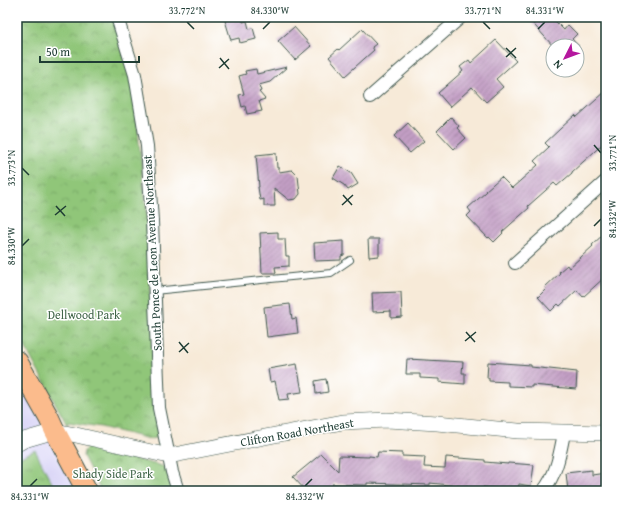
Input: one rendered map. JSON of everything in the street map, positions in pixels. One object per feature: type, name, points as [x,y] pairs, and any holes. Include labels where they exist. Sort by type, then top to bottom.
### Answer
[{"type":"highway","points":[[17,361],[49,418],[86,491]]},
{"type":"street","name":"South Ponce de Leon Avenue Northeast","points":[[117,17],[135,75],[147,146],[152,221],[159,408],[174,481],[178,491]]},
{"type":"street","points":[[370,97],[461,17]]},
{"type":"street","points":[[515,264],[606,181]]},
{"type":"street","name":"Clifton Road Northeast","points":[[17,444],[24,440],[55,431],[169,456],[343,422],[387,420],[518,431],[606,433]]},
{"type":"street","points":[[549,488],[558,463],[564,433]]},
{"type":"lane","points":[[154,291],[331,273],[350,260]]},
{"type":"shaded area","points":[[17,356],[86,491],[17,491]]},
{"type":"green space","name":"Dellwood Park","points":[[17,17],[113,17],[135,94],[146,207],[159,437],[150,439],[101,427],[68,422],[67,425],[24,345],[17,328]]},
{"type":"green space","name":"Shady Side Park","points":[[88,447],[162,466],[167,469],[173,491],[101,491],[83,456],[84,451]]},
{"type":"green space","points":[[35,450],[56,491],[17,491],[17,459]]},
{"type":"building","points":[[224,17],[242,17],[243,22],[247,21],[249,29],[253,28],[256,39],[240,43],[239,38],[231,40]]},
{"type":"building","points":[[527,17],[551,17],[564,30],[568,25],[577,34],[573,38],[546,38]]},
{"type":"building","points":[[294,27],[311,46],[295,60],[278,41]]},
{"type":"building","points":[[362,29],[376,44],[372,47],[374,50],[345,76],[329,57]]},
{"type":"building","points":[[496,40],[516,61],[496,79],[503,87],[486,102],[472,87],[450,107],[438,93],[463,71],[460,67],[469,60],[471,63]]},
{"type":"building","points":[[287,67],[270,82],[259,85],[261,91],[259,92],[265,99],[259,101],[262,111],[247,114],[245,106],[242,107],[239,95],[244,94],[239,76],[246,74],[245,71],[256,69],[257,74]]},
{"type":"building","points":[[606,91],[606,141],[557,186],[554,183],[528,206],[529,208],[502,232],[503,233],[494,242],[489,237],[488,238],[467,216],[471,212],[468,208],[501,177],[512,188],[538,165],[534,161],[549,147],[545,143],[575,115],[577,117]]},
{"type":"building","points":[[451,117],[459,126],[457,128],[466,138],[454,149],[437,131]]},
{"type":"building","points":[[408,123],[424,141],[410,153],[394,136]]},
{"type":"building","points":[[276,153],[277,168],[279,168],[279,172],[292,170],[298,176],[300,194],[296,199],[289,200],[274,188],[275,206],[264,206],[264,199],[260,200],[256,155]]},
{"type":"building","points":[[340,166],[351,173],[358,184],[348,190],[344,185],[333,178]]},
{"type":"building","points":[[278,232],[278,239],[285,239],[286,256],[289,256],[289,266],[275,267],[276,273],[262,273],[260,233]]},
{"type":"building","points":[[606,232],[606,276],[583,297],[577,290],[560,306],[558,304],[551,311],[538,297],[546,289],[545,287],[560,273],[559,272],[567,265],[569,268]]},
{"type":"building","points":[[368,239],[379,239],[379,256],[369,257]]},
{"type":"building","points":[[344,241],[344,255],[341,256],[341,260],[315,261],[314,243]]},
{"type":"building","points":[[401,292],[402,317],[391,318],[391,311],[373,312],[372,293]]},
{"type":"building","points":[[290,304],[292,319],[296,318],[298,333],[267,337],[264,307]]},
{"type":"building","points":[[407,359],[463,362],[462,373],[465,373],[465,384],[439,382],[439,379],[420,378],[420,374],[406,374]]},
{"type":"building","points":[[488,362],[531,365],[531,367],[577,372],[576,389],[532,385],[532,387],[508,386],[508,382],[489,381],[489,378],[487,378]]},
{"type":"building","points":[[297,364],[302,392],[288,394],[289,399],[279,400],[275,381],[270,382],[268,369]]},
{"type":"building","points":[[326,379],[328,392],[316,394],[315,381]]},
{"type":"building","points":[[378,452],[402,453],[402,456],[425,457],[424,467],[445,468],[446,457],[485,460],[485,462],[534,465],[531,486],[519,484],[518,491],[483,487],[483,490],[430,483],[430,485],[367,483],[367,485],[332,484],[339,491],[306,491],[293,477],[321,454],[338,471],[339,456],[377,457]]},
{"type":"building","points":[[592,470],[592,475],[606,473],[606,491],[568,491],[566,473]]}]
